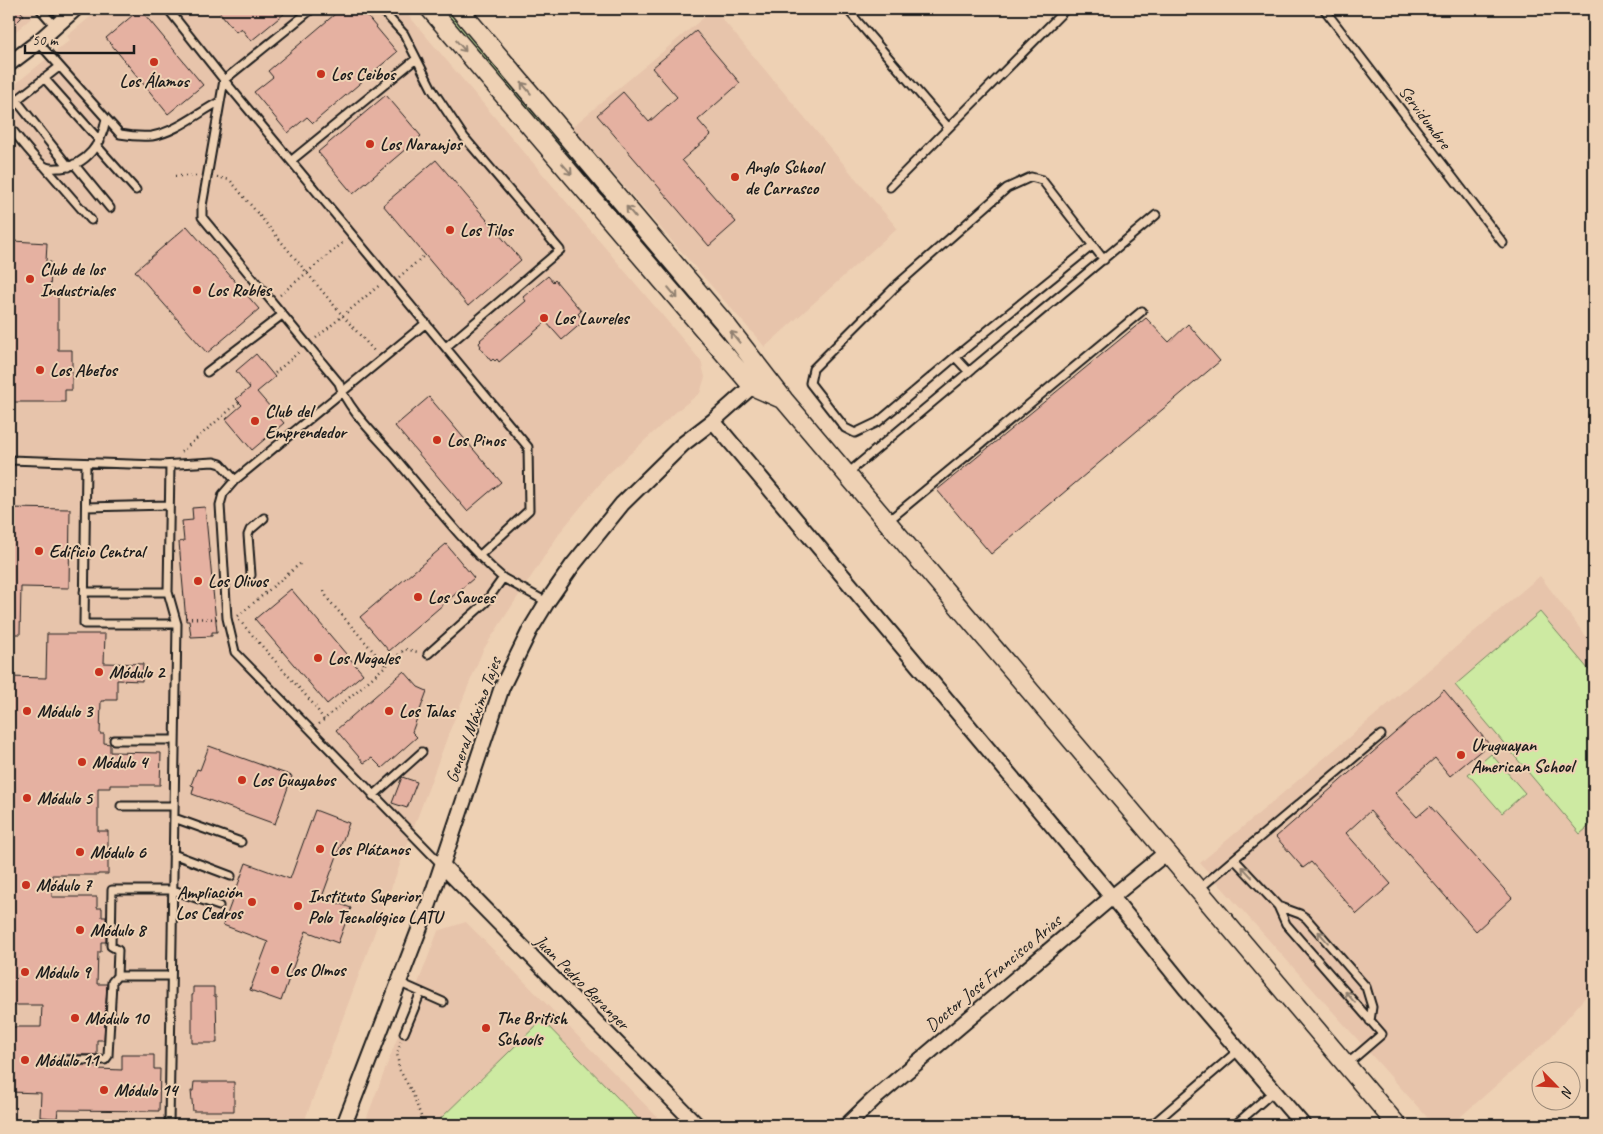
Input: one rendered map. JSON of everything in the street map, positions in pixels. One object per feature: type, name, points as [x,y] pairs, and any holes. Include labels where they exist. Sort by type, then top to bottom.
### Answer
[{"type":"street","points":[[9,64],[38,42],[58,18],[75,9]]},
{"type":"street","points":[[430,9],[752,386],[784,400]]},
{"type":"street","points":[[459,9],[766,375],[784,400],[848,473],[887,522],[1397,1125]]},
{"type":"street","name":"General Máximo Tajes","points":[[344,1125],[442,865],[502,687],[530,630],[572,566],[622,504],[683,444],[766,375]]},
{"type":"street","points":[[713,421],[1303,1125]]},
{"type":"street","name":"Doctor José Francisco Arias","points":[[847,1125],[873,1100],[1167,852]]},
{"type":"street","name":"Juan Pedro Beranger","points":[[442,865],[697,1125]]},
{"type":"lane","points":[[40,9],[58,18]]},
{"type":"lane","points":[[168,9],[224,80],[528,447],[530,510],[479,556]]},
{"type":"lane","points":[[312,9],[224,80],[202,206],[202,217],[339,383],[342,393],[360,418],[479,556],[503,578],[547,602]]},
{"type":"lane","points":[[381,9],[404,34],[432,89],[464,137],[560,250],[446,347]]},
{"type":"lane","points":[[847,9],[948,128]]},
{"type":"lane","points":[[890,186],[1066,9]]},
{"type":"lane","name":"Servidumbre","points":[[1324,9],[1503,243]]},
{"type":"lane","points":[[38,42],[120,134],[139,137],[167,132],[219,102]]},
{"type":"lane","points":[[292,160],[416,58]]},
{"type":"lane","points":[[9,106],[59,67]]},
{"type":"lane","points":[[44,78],[136,190]]},
{"type":"lane","points":[[16,100],[71,166],[110,208]]},
{"type":"lane","points":[[46,167],[71,166],[86,158],[98,143],[106,119]]},
{"type":"lane","points":[[9,126],[91,220]]},
{"type":"lane","points":[[1093,245],[878,422],[855,433],[845,428],[810,383],[813,369],[898,284],[1007,188],[1031,177],[1042,180],[1093,245],[1104,260]]},
{"type":"lane","points":[[848,473],[1156,215]]},
{"type":"lane","points":[[887,522],[1142,311]]},
{"type":"lane","points":[[207,372],[282,315]]},
{"type":"lane","points":[[426,323],[235,480],[223,494],[220,504],[227,618],[235,652],[442,865]]},
{"type":"lane","points":[[955,357],[969,372]]},
{"type":"lane","points":[[9,460],[86,464],[170,465],[214,462],[221,464],[235,480]]},
{"type":"lane","points":[[86,464],[84,624],[177,621]]},
{"type":"lane","points":[[169,1125],[177,621],[168,592],[170,465]]},
{"type":"lane","points":[[86,507],[169,505]]},
{"type":"lane","points":[[251,575],[248,535],[250,530],[264,518]]},
{"type":"lane","points":[[428,654],[485,603],[503,578]]},
{"type":"lane","points":[[84,592],[168,592]]},
{"type":"lane","points":[[1198,890],[1380,735]]},
{"type":"lane","points":[[114,740],[176,740]]},
{"type":"lane","points":[[373,796],[422,752]]},
{"type":"lane","points":[[121,806],[174,806]]},
{"type":"lane","points":[[174,818],[241,842]]},
{"type":"lane","points":[[174,854],[231,876]]},
{"type":"lane","points":[[1234,858],[1278,906],[1286,924],[1382,1034],[1346,1065]]},
{"type":"lane","points":[[63,1060],[105,1060],[108,1056],[112,982],[116,976],[118,950],[111,946],[112,890],[173,890],[219,906]]},
{"type":"lane","points":[[1278,906],[1306,918],[1366,986],[1372,1007],[1370,1021]]},
{"type":"lane","points":[[116,976],[170,976]]},
{"type":"lane","points":[[398,982],[443,1002]]},
{"type":"lane","points":[[404,1033],[420,992]]},
{"type":"lane","points":[[1152,1125],[1239,1050]]},
{"type":"lane","points":[[1235,1125],[1274,1091]]},
{"type":"path","points":[[175,176],[208,176],[230,180],[342,315],[382,360]]},
{"type":"path","points":[[272,303],[353,234]]},
{"type":"path","points":[[275,373],[378,285],[392,283],[424,255]]},
{"type":"path","points":[[170,465],[178,455],[239,402]]},
{"type":"path","points":[[227,618],[237,617],[301,563]]},
{"type":"path","points":[[324,591],[327,598],[386,666]]},
{"type":"path","points":[[237,617],[316,706],[324,720]]},
{"type":"path","points":[[177,621],[216,619]]},
{"type":"path","points":[[311,732],[405,649],[428,654]]},
{"type":"path","points":[[404,1033],[396,1052],[397,1060],[399,1069],[413,1094],[424,1125]]},
{"type":"shaded area","points":[[9,9],[42,9],[9,37]]},
{"type":"shaded area","points":[[100,9],[403,9],[701,361],[705,377],[700,393],[678,410],[608,474],[561,531],[483,650],[450,730],[303,1125],[9,1125],[9,89],[70,40],[67,36]]},
{"type":"shaded area","name":"Anglo School de Carrasco","points":[[714,9],[897,228],[765,347],[572,127]]},
{"type":"shaded area","name":"Uruguayan American School","points":[[1540,576],[1594,647],[1594,987],[1549,1039],[1451,1125],[1434,1125],[1200,863]]},
{"type":"shaded area","name":"The British Schools","points":[[466,922],[665,1125],[364,1125],[438,931]]},
{"type":"green space","points":[[442,9],[447,9],[752,371],[749,373]]},
{"type":"green space","points":[[1540,612],[1594,676],[1594,822],[1580,834],[1455,685]]},
{"type":"green space","points":[[1491,754],[1525,793],[1502,813],[1468,774]]},
{"type":"green space","points":[[542,1020],[644,1125],[442,1125],[438,1121]]},
{"type":"building","points":[[9,9],[18,9],[24,15],[9,30]]},
{"type":"building","name":"Los Álamos","points":[[140,9],[203,85],[168,114],[106,38]]},
{"type":"building","points":[[217,9],[290,9],[251,41],[241,28],[236,32]]},
{"type":"building","name":"Los Ceibos","points":[[341,9],[361,9],[397,52],[313,123],[307,117],[288,133],[254,92],[273,77],[268,71]]},
{"type":"building","points":[[696,31],[740,83],[698,120],[711,135],[682,160],[736,222],[709,246],[597,115],[623,92],[649,122],[677,97],[652,68]]},
{"type":"building","name":"Los Naranjos","points":[[386,95],[421,136],[353,194],[318,152]]},
{"type":"building","name":"Los Tilos","points":[[436,160],[521,260],[468,306],[383,205]]},
{"type":"building","name":"Los Robles","points":[[187,226],[259,309],[207,353],[135,271]]},
{"type":"building","points":[[13,241],[47,243],[46,262],[51,262],[50,295],[58,295],[58,350],[72,350],[72,390],[65,390],[65,402],[11,402],[11,399],[9,399],[9,342],[11,343],[12,305],[9,305],[9,253],[12,253]]},
{"type":"building","name":"Los Laureles","points":[[548,276],[553,282],[555,280],[581,311],[578,314],[584,321],[562,340],[546,322],[499,362],[497,359],[491,361],[480,347],[480,340],[526,301],[523,297]]},
{"type":"building","points":[[1146,318],[1169,342],[1188,324],[1220,361],[991,554],[937,490]]},
{"type":"building","name":"Club del Emprendedor","points":[[256,354],[275,377],[257,392],[284,423],[252,450],[226,419],[242,405],[236,399],[250,388],[236,371]]},
{"type":"building","name":"Los Pinos","points":[[429,397],[501,482],[467,511],[395,426]]},
{"type":"building","name":"Los Olivos","points":[[205,507],[217,632],[212,632],[212,636],[191,637],[189,621],[186,621],[179,542],[184,541],[182,521],[193,520],[192,508]]},
{"type":"building","name":"Edificio Central","points":[[9,508],[70,509],[69,588],[21,587],[20,634],[9,634]]},
{"type":"building","name":"Los Sauces","points":[[446,544],[474,578],[389,651],[360,617]]},
{"type":"building","name":"Los Nogales","points":[[291,589],[363,674],[327,704],[255,619]]},
{"type":"building","points":[[47,634],[105,634],[104,663],[143,664],[142,681],[117,680],[117,700],[101,701],[100,734],[104,734],[104,743],[110,744],[110,752],[161,753],[160,785],[110,785],[110,788],[98,788],[98,831],[108,831],[108,874],[52,875],[52,897],[97,897],[97,908],[102,908],[102,917],[106,917],[106,942],[101,942],[101,952],[98,952],[97,984],[107,984],[104,1040],[97,1040],[97,1055],[63,1055],[58,1060],[63,1065],[97,1065],[97,1069],[122,1070],[122,1055],[154,1055],[154,1069],[160,1069],[159,1111],[58,1110],[57,1118],[40,1117],[41,1093],[9,1092],[9,1027],[41,1027],[42,1005],[9,1005],[9,677],[46,678]]},
{"type":"building","name":"Los Talas","points":[[404,671],[418,687],[427,691],[412,732],[417,737],[382,768],[372,758],[364,763],[336,730]]},
{"type":"building","points":[[1444,690],[1489,744],[1450,776],[1435,758],[1395,793],[1417,817],[1430,806],[1512,898],[1476,931],[1370,811],[1346,833],[1391,884],[1357,914],[1311,862],[1303,868],[1276,837]]},
{"type":"building","name":"Los Guayabos","points":[[209,746],[292,776],[275,824],[192,794],[194,786],[191,785],[197,769],[200,770]]},
{"type":"building","points":[[402,777],[417,782],[407,808],[392,803]]},
{"type":"building","points":[[315,810],[349,823],[322,897],[351,908],[338,943],[306,931],[281,1001],[250,990],[268,942],[223,925],[246,863],[290,879]]},
{"type":"building","points":[[193,987],[214,987],[214,996],[216,996],[217,1043],[192,1043]]},
{"type":"building","points":[[194,1082],[234,1082],[234,1111],[193,1111],[191,1091],[193,1091]]},
{"type":"place","name":"Los Álamos","points":[[154,62]]},
{"type":"place","name":"Los Ceibos","points":[[321,74]]},
{"type":"place","name":"Los Naranjos","points":[[370,144]]},
{"type":"place","name":"Anglo School de Carrasco","points":[[735,177]]},
{"type":"place","name":"Los Tilos","points":[[450,230]]},
{"type":"place","name":"Club de los Industriales","points":[[30,279]]},
{"type":"place","name":"Los Robles","points":[[197,290]]},
{"type":"place","name":"Los Laureles","points":[[544,318]]},
{"type":"place","name":"Los Abetos","points":[[40,370]]},
{"type":"place","name":"Club del Emprendedor","points":[[255,421]]},
{"type":"place","name":"Los Pinos","points":[[437,440]]},
{"type":"place","name":"Edificio Central","points":[[39,551]]},
{"type":"place","name":"Los Olivos","points":[[198,581]]},
{"type":"place","name":"Los Sauces","points":[[418,597]]},
{"type":"place","name":"Los Nogales","points":[[318,658]]},
{"type":"place","name":"Módulo 2","points":[[99,672]]},
{"type":"place","name":"Módulo 3","points":[[27,711]]},
{"type":"place","name":"Los Talas","points":[[389,711]]},
{"type":"place","name":"Uruguayan American School","points":[[1461,755]]},
{"type":"place","name":"Módulo 4","points":[[82,762]]},
{"type":"place","name":"Los Guayabos","points":[[242,780]]},
{"type":"place","name":"Módulo 5","points":[[27,798]]},
{"type":"place","name":"Los Plátanos","points":[[320,849]]},
{"type":"place","name":"Módulo 6","points":[[80,852]]},
{"type":"place","name":"Módulo 7","points":[[26,885]]},
{"type":"place","name":"Ampliación Los Cedros","points":[[252,902]]},
{"type":"place","name":"Instituto Superior Polo Tecnológico LATU","points":[[298,906]]},
{"type":"place","name":"Módulo 8","points":[[80,930]]},
{"type":"place","name":"Los Olmos","points":[[275,970]]},
{"type":"place","name":"Módulo 9","points":[[25,972]]},
{"type":"place","name":"Módulo 10","points":[[75,1018]]},
{"type":"place","name":"The British Schools","points":[[486,1028]]},
{"type":"place","name":"Módulo 11","points":[[25,1060]]},
{"type":"place","name":"Módulo 14","points":[[104,1090]]}]
